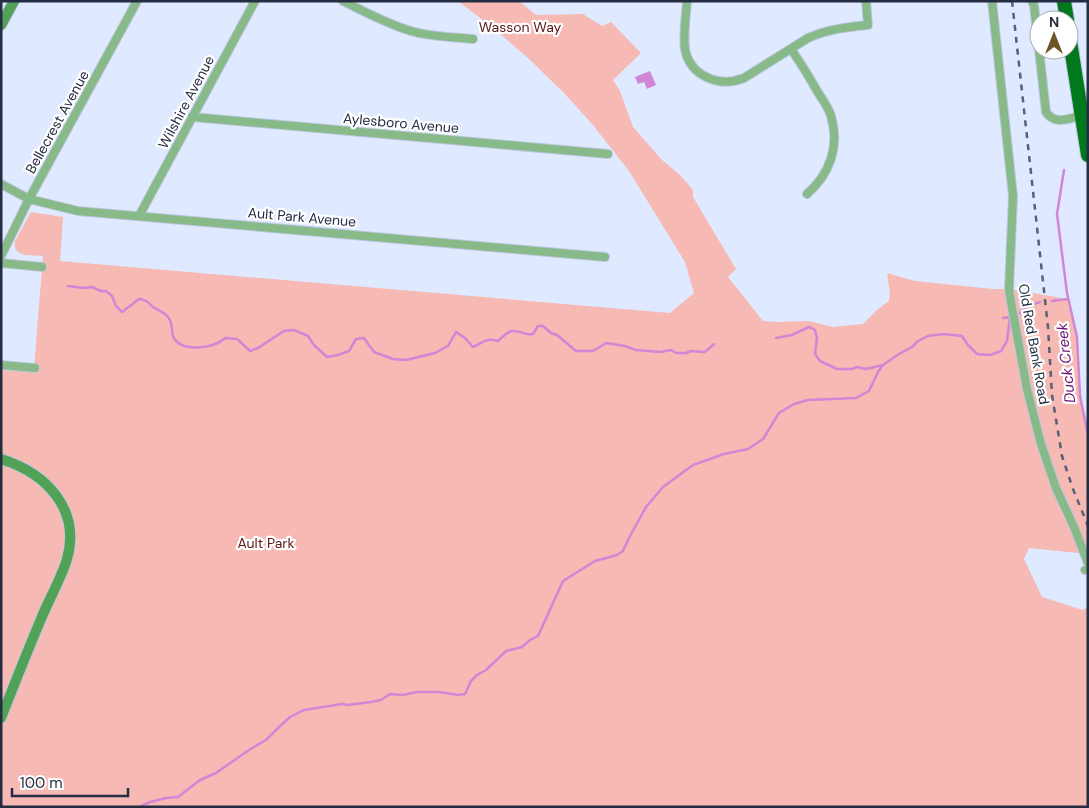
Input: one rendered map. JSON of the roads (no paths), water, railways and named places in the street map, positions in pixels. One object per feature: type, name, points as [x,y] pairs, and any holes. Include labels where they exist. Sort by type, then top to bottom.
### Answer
[{"type":"highway","points":[[1074,60],[1084,115],[1088,155]]},
{"type":"street","points":[[1,24],[14,1]]},
{"type":"street","name":"Bellecrest Avenue","points":[[1,256],[29,199],[137,1]]},
{"type":"street","name":"Wilshire Avenue","points":[[139,216],[255,1]]},
{"type":"street","points":[[343,1],[413,32],[474,39]]},
{"type":"street","points":[[687,1],[684,42],[690,62],[706,77],[723,82],[737,81],[744,78],[808,38],[828,30],[868,25],[866,1]]},
{"type":"street","name":"Old Red Bank Road","points":[[992,1],[1012,196],[1009,289],[1027,389],[1041,444],[1056,488],[1074,527],[1087,567]]},
{"type":"street","points":[[1032,1],[1046,112],[1052,119],[1058,120],[1084,115]]},
{"type":"street","points":[[791,49],[826,105],[832,119],[834,136],[834,147],[828,168],[816,186],[807,194]]},
{"type":"street","name":"Aylesboro Avenue","points":[[192,117],[608,154]]},
{"type":"street","name":"Ault Park Avenue","points":[[1,184],[29,199],[78,211],[605,257]]},
{"type":"street","points":[[1,263],[42,267]]},
{"type":"street","points":[[1,365],[34,368]]},
{"type":"street","points":[[1,459],[22,466],[45,483],[63,506],[70,534],[70,546],[66,564],[21,665],[1,718]]},
{"type":"waterway","name":"Duck Creek","points":[[1064,170],[1057,214],[1067,293],[1077,337],[1080,396],[1088,435]]},
{"type":"waterway","points":[[68,286],[92,287],[106,291],[112,296],[116,306],[122,312],[139,299],[146,301],[170,319],[173,336],[177,341],[183,345],[198,348],[213,345],[225,338],[237,339],[250,351],[284,331],[294,330],[308,336],[314,345],[327,357],[349,351],[356,339],[364,338],[374,352],[393,359],[406,360],[435,353],[448,346],[456,332],[473,347],[487,340],[498,341],[512,331],[533,334],[538,326],[543,326],[551,333],[557,335],[576,351],[593,351],[606,343],[636,350],[660,352],[671,350],[676,353],[686,353],[691,351],[705,352],[714,344]]},
{"type":"waterway","points":[[1052,301],[1068,299]]},
{"type":"waterway","points":[[1020,313],[1028,306],[1040,302]]},
{"type":"waterway","points":[[139,807],[150,802],[178,797],[200,780],[216,773],[266,740],[290,717],[304,710],[371,702],[381,700],[390,694],[403,695],[417,692],[465,694],[471,681],[506,651],[522,647],[538,636],[563,581],[595,561],[617,555],[623,551],[646,507],[663,487],[693,465],[724,454],[748,449],[763,439],[779,413],[794,404],[808,400],[856,398],[869,391],[883,365],[928,336],[944,334],[962,336],[977,354],[990,355],[1001,351],[1007,341],[1010,317],[1003,318]]},
{"type":"waterway","points":[[776,338],[792,335],[809,327],[815,330],[817,338],[815,354],[820,361],[837,369],[857,367],[866,369],[883,365]]},
{"type":"railway","points":[[1012,1],[1048,327],[1052,395],[1062,456],[1088,526]]},
{"type":"park label","name":"Wasson Way","points":[[520,27]]},
{"type":"park label","name":"Ault Park","points":[[266,543]]}]
